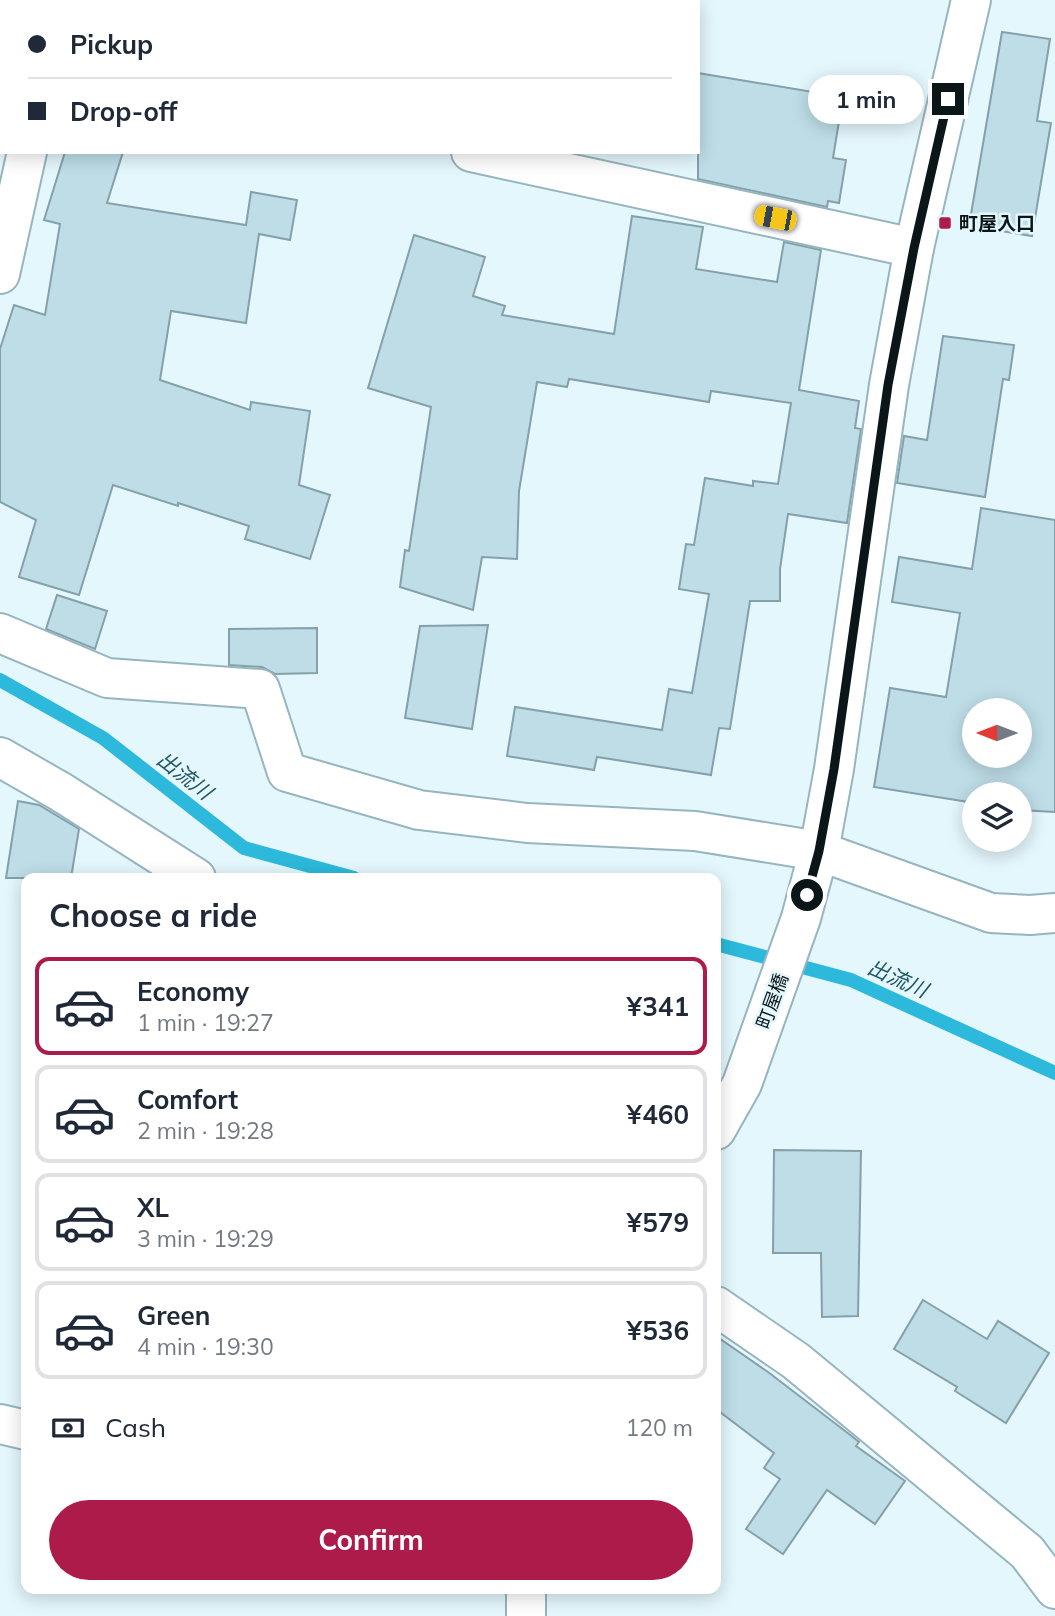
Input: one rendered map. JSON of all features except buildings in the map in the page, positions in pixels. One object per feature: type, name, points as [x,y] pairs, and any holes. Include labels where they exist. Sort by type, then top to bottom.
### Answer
[{"type":"street","name":"町屋橋","points":[[721,1121],[742,1084],[801,918],[819,851],[834,769],[888,385],[914,248],[971,0]]},
{"type":"street","points":[[0,274],[26,154]]},
{"type":"street","points":[[480,154],[914,248]]},
{"type":"street","points":[[0,633],[107,678],[260,689],[286,772],[407,807],[527,823],[695,831],[819,851],[991,913],[1055,913]]},
{"type":"street","points":[[0,757],[61,792],[188,873]]},
{"type":"street","points":[[721,1309],[796,1361],[1027,1552],[1055,1589]]},
{"type":"street","points":[[0,1424],[21,1429]]},
{"type":"street","points":[[526,1594],[526,1616]]},
{"type":"waterway","name":"出流川","points":[[0,680],[103,738],[244,848],[336,873]]},
{"type":"waterway","name":"出流川","points":[[721,945],[851,980],[1055,1073]]},
{"type":"place","name":"町屋入口","points":[[945,223]]},
{"type":"route","points":[[807,895],[819,851],[834,769],[888,385],[914,248],[948,99]]}]
